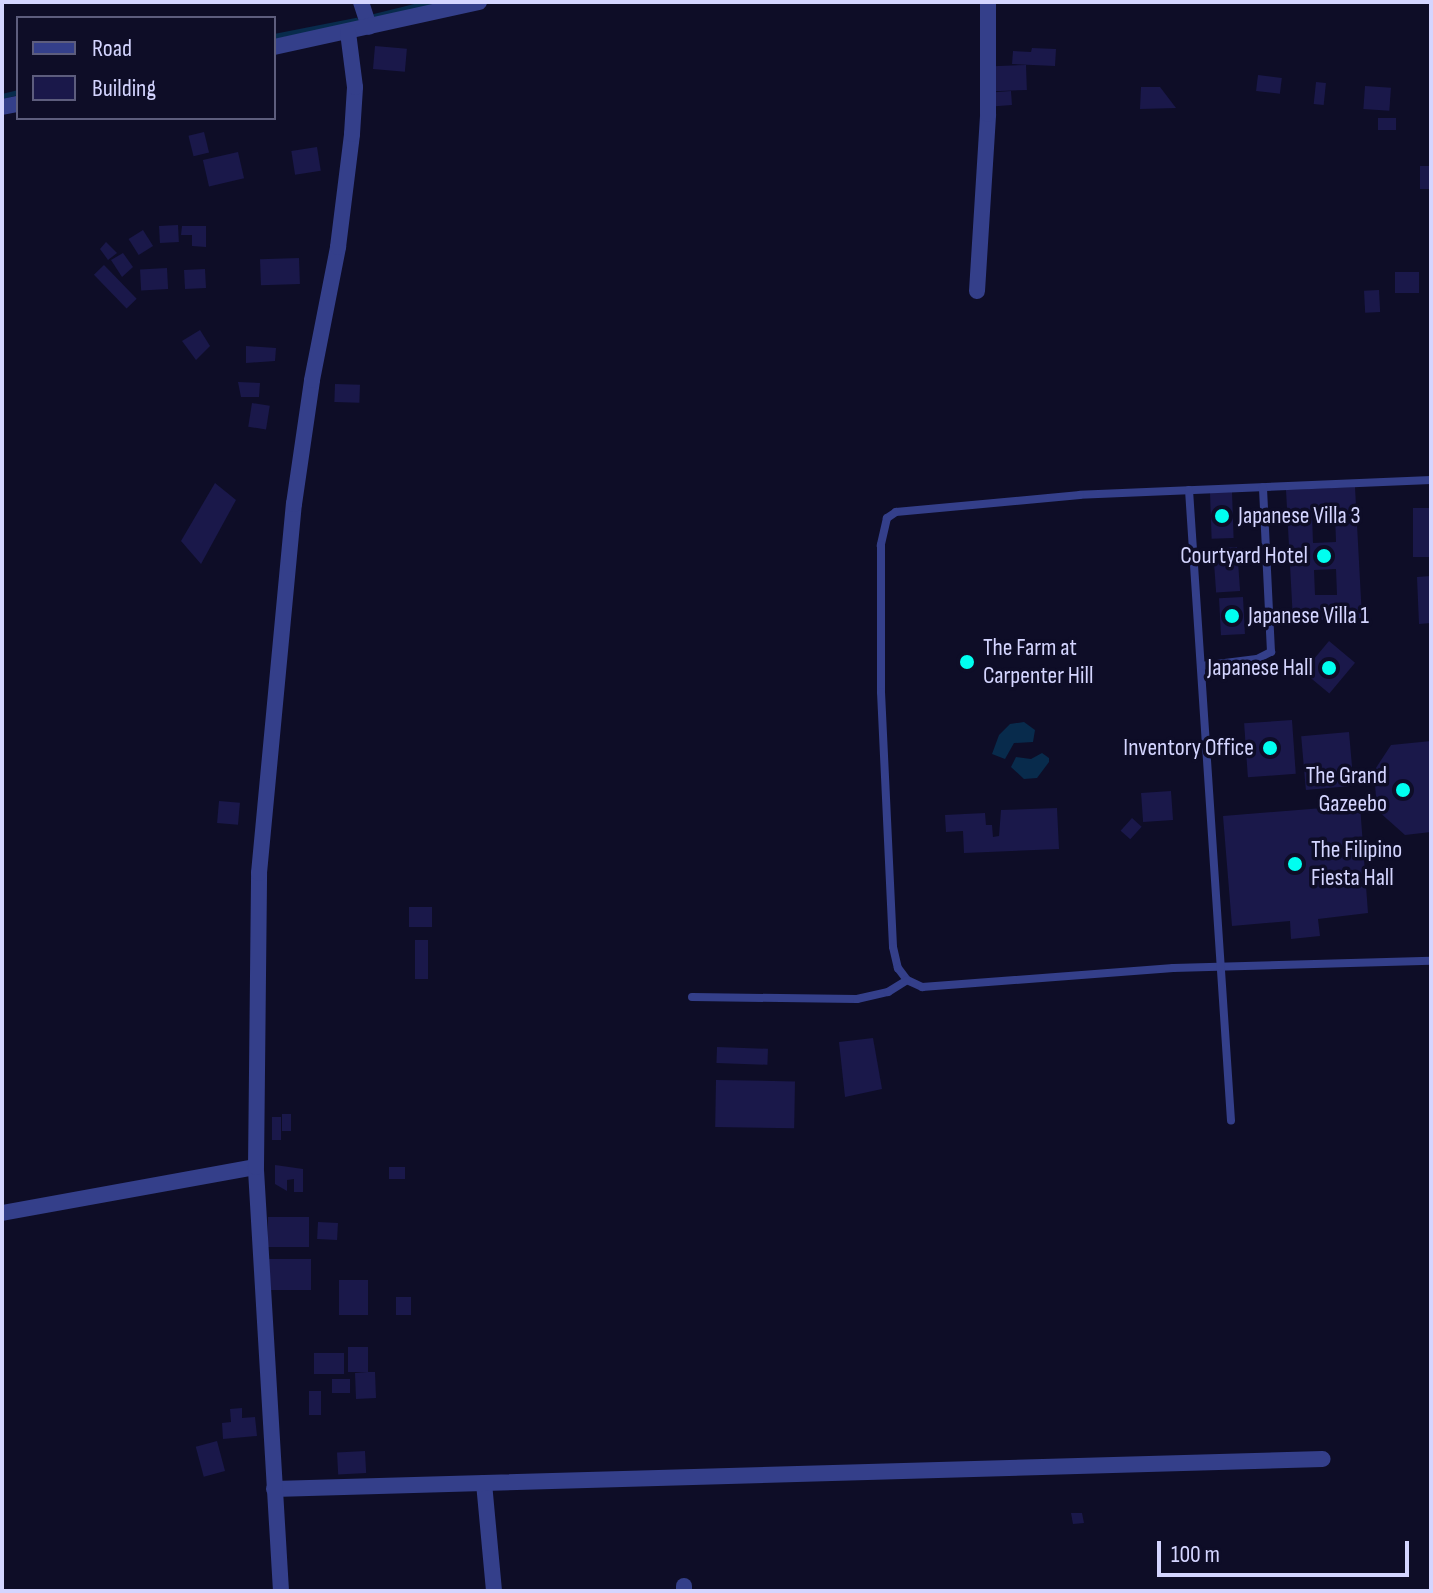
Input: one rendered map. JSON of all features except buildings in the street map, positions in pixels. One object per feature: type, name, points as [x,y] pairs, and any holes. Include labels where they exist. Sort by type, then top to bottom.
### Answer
[{"type":"street","points":[[361,2],[369,27]]},
{"type":"street","points":[[276,47],[479,2]]},
{"type":"street","points":[[977,291],[988,114],[988,2]]},
{"type":"street","points":[[281,1591],[256,1167],[259,873],[294,504],[314,366],[338,247],[352,134],[355,87],[348,32]]},
{"type":"street","points":[[2,1213],[256,1167]]},
{"type":"street","points":[[274,1489],[1323,1459]]},
{"type":"street","points":[[484,1483],[494,1591]]},
{"type":"lane","points":[[1431,480],[1189,490],[912,508],[887,518],[881,545],[882,707],[893,947],[898,968],[907,980],[922,987],[936,987],[1120,970],[1431,961]]},
{"type":"lane","points":[[1201,666],[1257,659],[1271,652],[1263,487]]},
{"type":"lane","points":[[1189,490],[1231,1121]]},
{"type":"lane","points":[[692,997],[857,999],[888,992],[907,980]]},
{"type":"water","points":[[1024,722],[1035,730],[1033,742],[1014,743],[1005,759],[992,754],[999,735],[1010,724]]},
{"type":"water","points":[[1042,753],[1049,758],[1049,762],[1037,778],[1024,779],[1011,767],[1016,757],[1031,759]]},
{"type":"waterway","points":[[374,16],[430,2]]},
{"type":"waterway","points":[[276,36],[355,20]]},
{"type":"waterway","points":[[2,96],[16,92]]},
{"type":"place","name":"Japanese Villa 3","points":[[1222,516]]},
{"type":"place","name":"Courtyard Hotel","points":[[1324,556]]},
{"type":"place","name":"Japanese Villa 1","points":[[1232,616]]},
{"type":"place","name":"The Farm at Carpenter Hill","points":[[967,662]]},
{"type":"place","name":"Japanese Hall","points":[[1329,668]]},
{"type":"place","name":"Inventory Office","points":[[1270,748]]},
{"type":"place","name":"The Grand Gazeebo","points":[[1403,790]]},
{"type":"place","name":"The Filipino Fiesta Hall","points":[[1295,864]]}]
